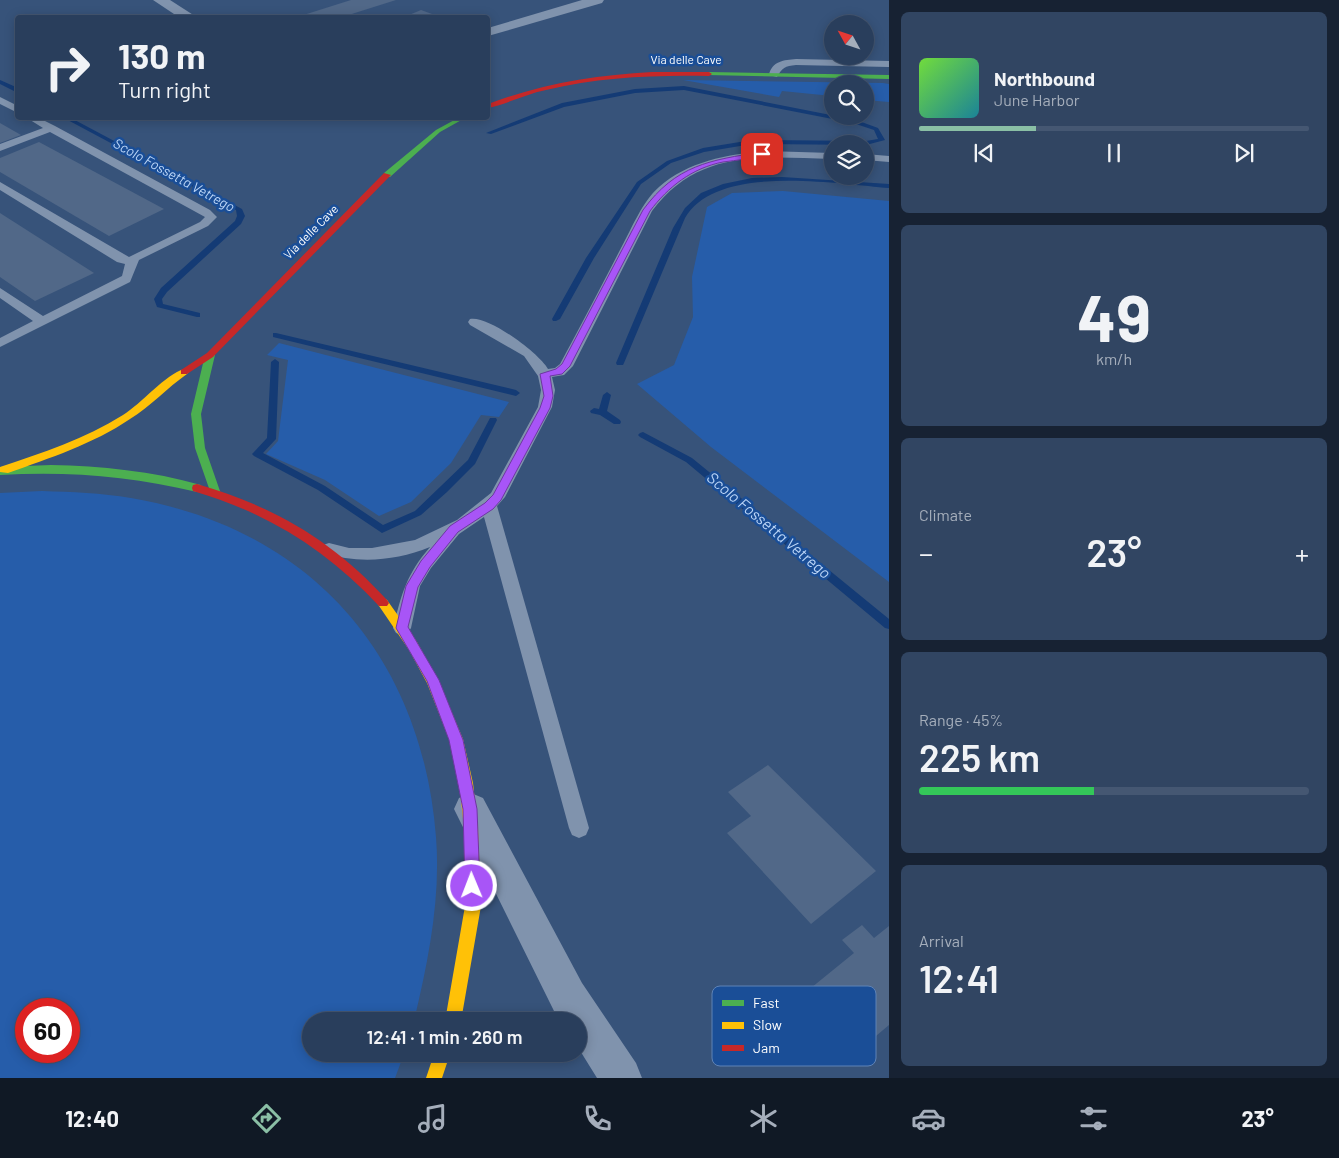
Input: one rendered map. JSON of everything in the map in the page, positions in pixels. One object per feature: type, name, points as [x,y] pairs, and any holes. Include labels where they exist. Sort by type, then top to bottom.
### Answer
[{"type":"main road","name":"Via delle Cave","points":[[490,105],[521,93],[554,85],[598,78],[663,73],[889,77]]},
{"type":"main road","name":"Via delle Cave","points":[[2,471],[80,444],[106,430],[129,416],[176,377],[210,355],[400,162],[438,131],[458,120]]},
{"type":"main road","points":[[210,355],[196,414],[200,448],[216,494]]},
{"type":"main road","points":[[2,471],[58,469],[136,474],[176,482],[216,494],[268,515],[315,543],[347,568],[376,596],[402,628],[433,680],[456,740],[470,809],[473,905],[455,1012]]},
{"type":"main road","points":[[434,1078],[439,1062]]},
{"type":"street","points":[[160,0],[186,15]]},
{"type":"street","points":[[490,31],[596,0]]},
{"type":"street","points":[[470,809],[568,997],[622,1078]]},
{"type":"lane","points":[[774,75],[775,69],[784,63],[889,64]]},
{"type":"lane","points":[[0,100],[15,108]]},
{"type":"lane","points":[[36,120],[206,212],[211,217],[204,224],[142,253],[131,262]]},
{"type":"lane","points":[[0,148],[51,128]]},
{"type":"lane","points":[[545,374],[559,372],[566,366],[647,210],[662,190],[674,181],[718,161],[776,153],[824,156]]},
{"type":"lane","points":[[874,158],[889,159]]},
{"type":"lane","points":[[0,185],[120,259],[131,262]]},
{"type":"lane","points":[[0,343],[126,279],[131,273],[131,262]]},
{"type":"lane","points":[[0,292],[42,322]]},
{"type":"lane","points":[[315,543],[349,555],[372,556],[404,549],[454,529],[489,506],[497,497],[545,408],[548,396],[545,374],[540,363],[524,350],[475,322]]},
{"type":"lane","points":[[489,506],[579,828]]},
{"type":"lane","points":[[402,628],[412,586],[426,564],[454,529]]},
{"type":"shaded area","points":[[683,80],[824,82],[824,95],[782,91],[779,97]]},
{"type":"shaded area","points":[[874,83],[889,84],[889,102],[874,101]]},
{"type":"shaded area","points":[[783,191],[889,201],[889,582],[711,447],[637,384],[674,365],[693,317],[692,277],[707,207],[732,193]]},
{"type":"shaded area","points":[[279,343],[509,402],[499,417],[481,415],[451,463],[411,502],[379,516],[325,480],[266,454],[278,441],[288,360],[267,355]]},
{"type":"shaded area","points":[[53,491],[98,494],[131,498],[195,514],[253,539],[303,571],[346,612],[381,659],[408,712],[426,772],[436,837],[437,860],[437,884],[432,930],[416,1012],[302,1012],[302,1062],[401,1062],[395,1078],[0,1078],[0,493]]},
{"type":"building","points":[[351,0],[396,0],[348,15],[304,15]]},
{"type":"building","points":[[421,10],[434,15],[409,15]]},
{"type":"building","points":[[0,123],[21,135],[0,143]]},
{"type":"building","points":[[39,142],[164,209],[109,236],[0,172],[0,158]]},
{"type":"building","points":[[0,213],[94,273],[35,301],[0,277]]},
{"type":"building","points":[[768,765],[876,871],[811,924],[727,833],[751,816],[728,792]]},
{"type":"building","points":[[862,925],[874,938],[889,926],[889,1025],[876,1036],[876,986],[813,986],[854,953],[842,940]]},
{"type":"waterway","name":"Scolo Fossetta Vetrego","points":[[0,82],[15,90]]},
{"type":"waterway","points":[[489,133],[562,105],[635,91],[684,88],[854,121],[876,129],[882,140],[866,143],[752,142],[703,150],[669,162],[639,183],[590,258],[556,319]]},
{"type":"waterway","name":"Scolo Fossetta Vetrego","points":[[71,120],[239,209],[241,216],[238,222],[164,290],[158,299],[160,305],[197,315]]},
{"type":"waterway","points":[[620,363],[679,223],[687,209],[703,194],[726,185],[752,180],[812,180],[889,186]]},
{"type":"waterway","name":"Scolo Fossetta Vetrego","points":[[276,335],[516,393]]},
{"type":"waterway","points":[[275,362],[271,439],[257,454],[321,488],[382,529],[418,513],[444,490],[472,462],[493,420]]},
{"type":"waterway","points":[[602,412],[607,395]]},
{"type":"waterway","name":"Scolo Fossetta Vetrego","points":[[594,411],[602,412]]},
{"type":"waterway","name":"Scolo Fossetta Vetrego","points":[[602,412],[617,422]]},
{"type":"waterway","name":"Scolo Fossetta Vetrego","points":[[643,435],[689,460],[889,625]]},
{"type":"traffic: fast","points":[[709,74],[889,77]]},
{"type":"traffic: fast","points":[[387,175],[438,131],[458,120]]},
{"type":"traffic: fast","points":[[210,355],[196,414],[200,448],[216,494]]},
{"type":"traffic: fast","points":[[0,471],[75,469],[123,473],[197,488]]},
{"type":"traffic: slow","points":[[4,470],[67,447],[112,426],[134,412],[184,372]]},
{"type":"traffic: slow","points":[[383,603],[413,646],[433,682],[456,739],[466,783],[471,828],[473,906],[455,1012]]},
{"type":"traffic: slow","points":[[434,1078],[439,1062]]},
{"type":"traffic: jam","points":[[490,105],[542,88],[597,78],[652,74],[709,74]]},
{"type":"traffic: jam","points":[[184,372],[210,355],[387,175]]},
{"type":"traffic: jam","points":[[197,488],[249,505],[299,531],[344,564],[383,603]]},
{"type":"route","points":[[472,886],[470,809],[456,740],[433,680],[402,628],[412,586],[426,564],[454,529],[489,506],[497,497],[545,408],[548,396],[545,374],[559,372],[566,366],[647,210],[662,190],[681,176],[718,161],[762,154]]}]
